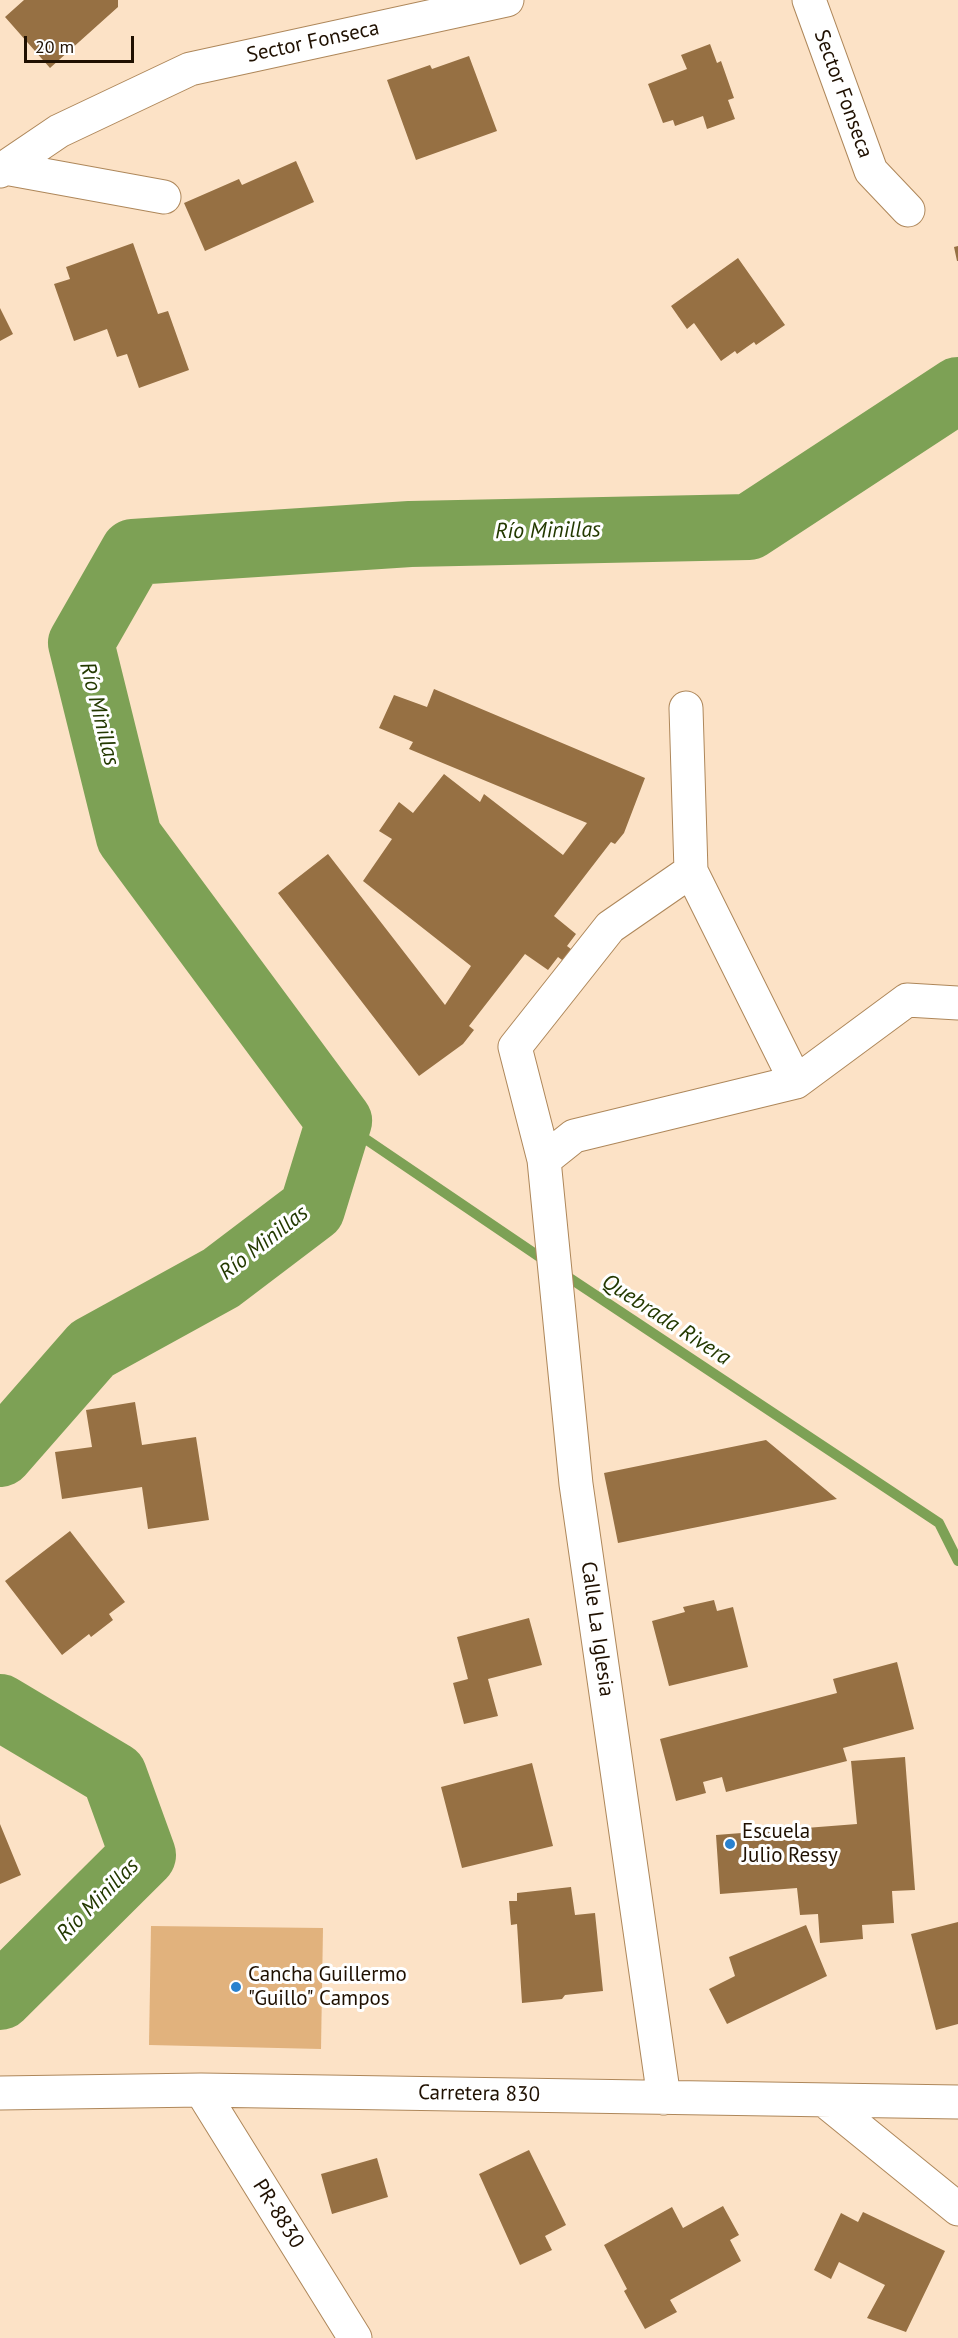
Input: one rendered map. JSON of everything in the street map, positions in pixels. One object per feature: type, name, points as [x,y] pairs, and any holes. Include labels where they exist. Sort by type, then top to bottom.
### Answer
[{"type":"street","name":"Sector Fonseca","points":[[2,170],[59,131],[190,69],[507,0]]},
{"type":"street","name":"Sector Fonseca","points":[[809,0],[871,171],[908,210]]},
{"type":"street","points":[[2,170],[164,197]]},
{"type":"street","points":[[686,708],[691,871],[796,1082]]},
{"type":"street","name":"Calle La Iglesia","points":[[664,2098],[576,1484],[544,1160],[515,1047],[610,927],[691,871]]},
{"type":"street","points":[[544,1160],[574,1136],[796,1082],[908,1000],[958,1003]]},
{"type":"street","name":"Carretera 830","points":[[0,2093],[201,2090],[958,2102]]},
{"type":"street","name":"PR-8830","points":[[201,2090],[355,2338]]},
{"type":"street","points":[[824,2100],[958,2209]]},
{"type":"shaded area","name":"Cancha Guillermo \"Guillo\" Campos","points":[[151,1926],[323,1928],[321,2049],[149,2045]]},
{"type":"building","points":[[24,0],[118,0],[118,7],[50,68],[5,17]]},
{"type":"building","points":[[710,44],[717,63],[721,61],[734,98],[728,100],[735,119],[707,129],[703,116],[675,126],[673,120],[663,123],[648,84],[687,69],[681,55]]},
{"type":"building","points":[[469,56],[497,131],[416,160],[387,80],[430,65],[432,69]]},
{"type":"building","points":[[296,161],[314,202],[205,251],[184,203],[239,179],[242,185]]},
{"type":"building","points":[[133,243],[158,314],[168,311],[189,370],[139,388],[127,354],[117,357],[107,329],[74,341],[54,284],[70,279],[66,267]]},
{"type":"building","points":[[958,246],[958,261],[957,261],[954,247]]},
{"type":"building","points":[[738,258],[785,325],[756,345],[754,342],[737,354],[735,351],[721,361],[694,323],[687,329],[671,306]]},
{"type":"building","points":[[0,308],[13,334],[0,341]]},
{"type":"building","points":[[434,689],[645,778],[624,833],[615,844],[611,842],[554,916],[576,934],[567,946],[588,962],[580,973],[558,957],[548,970],[525,954],[469,1026],[474,1030],[463,1044],[419,1076],[278,893],[328,854],[445,1005],[471,966],[363,881],[392,839],[379,831],[399,802],[413,813],[444,774],[480,802],[484,794],[563,855],[587,823],[409,749],[413,742],[379,728],[394,695],[427,707]]},
{"type":"building","points":[[135,1402],[142,1445],[196,1437],[209,1520],[148,1529],[142,1487],[62,1499],[55,1452],[92,1447],[86,1410]]},
{"type":"building","points":[[766,1440],[837,1499],[618,1543],[604,1473]]},
{"type":"building","points":[[70,1531],[125,1602],[109,1614],[113,1620],[91,1637],[89,1634],[62,1655],[5,1581]]},
{"type":"building","points":[[714,1600],[717,1611],[733,1607],[748,1667],[669,1686],[652,1621],[685,1612],[683,1607]]},
{"type":"building","points":[[529,1618],[542,1665],[488,1679],[498,1716],[464,1724],[453,1683],[468,1679],[457,1637]]},
{"type":"building","points":[[897,1662],[914,1729],[843,1748],[847,1761],[726,1792],[722,1777],[703,1782],[706,1793],[676,1801],[660,1739],[837,1693],[833,1679]]},
{"type":"building","points":[[905,1757],[915,1890],[892,1891],[894,1923],[862,1925],[863,1939],[820,1943],[818,1914],[800,1915],[797,1888],[720,1894],[716,1835],[857,1824],[851,1761]]},
{"type":"building","points":[[532,1763],[553,1846],[462,1868],[441,1787]]},
{"type":"building","points":[[0,1824],[21,1875],[0,1884]]},
{"type":"building","points":[[571,1887],[575,1915],[595,1913],[603,1991],[565,1995],[562,1999],[522,2003],[517,1924],[511,1925],[509,1901],[517,1901],[517,1893]]},
{"type":"building","points":[[958,1922],[958,2024],[936,2030],[911,1934]]},
{"type":"building","points":[[806,1925],[827,1976],[727,2024],[709,1989],[735,1976],[729,1957]]},
{"type":"building","points":[[529,2150],[566,2225],[545,2236],[552,2250],[520,2265],[479,2174]]},
{"type":"building","points":[[377,2158],[388,2197],[332,2214],[321,2174]]},
{"type":"building","points":[[723,2206],[739,2235],[730,2240],[741,2261],[670,2300],[677,2312],[645,2329],[624,2291],[627,2289],[604,2245],[672,2207],[683,2228]]},
{"type":"building","points":[[863,2212],[945,2251],[906,2332],[867,2318],[885,2285],[839,2262],[831,2279],[814,2270],[841,2213],[858,2222]]},
{"type":"waterway","name":"Río Minillas","points":[[0,1454],[92,1349],[221,1278],[312,1209],[339,1121],[129,837],[81,643],[133,552],[410,534],[749,527],[958,390]]},
{"type":"waterway","name":"Quebrada Rivera","points":[[339,1121],[547,1262]]},
{"type":"waterway","name":"Quebrada Rivera","points":[[562,1273],[939,1523],[958,1561]]},
{"type":"waterway","name":"Río Minillas","points":[[0,1707],[114,1775],[143,1855],[0,1997]]},
{"type":"place","name":"Escuela Julio Ressy","points":[[730,1844]]},
{"type":"place","name":"Cancha Guillermo \"Guillo\" Campos","points":[[236,1987]]}]
